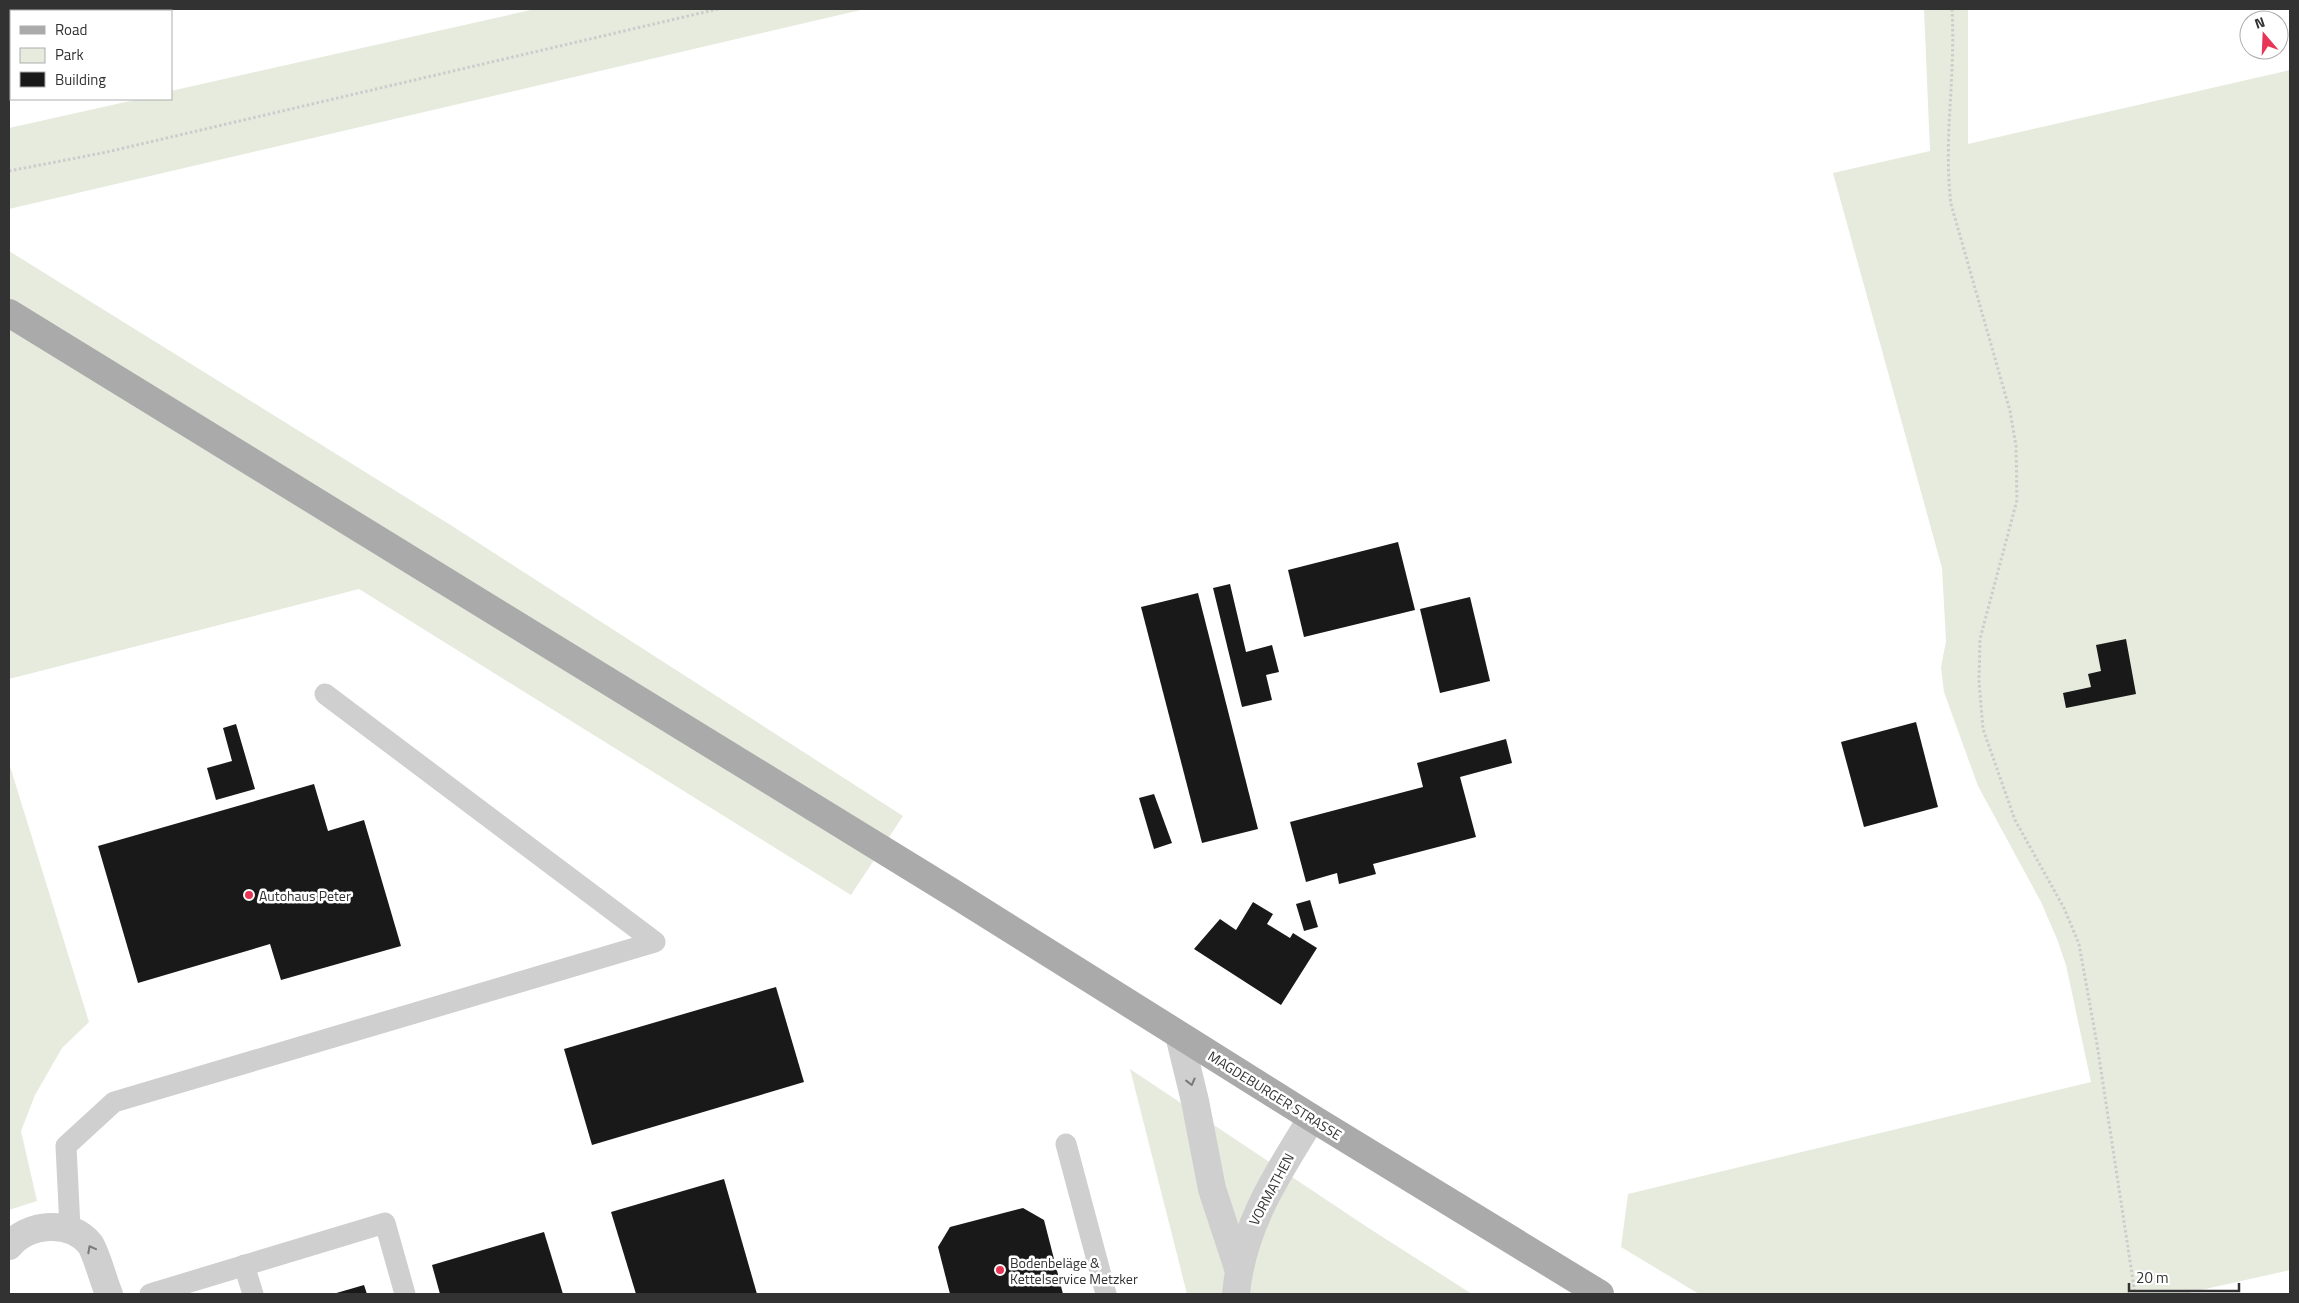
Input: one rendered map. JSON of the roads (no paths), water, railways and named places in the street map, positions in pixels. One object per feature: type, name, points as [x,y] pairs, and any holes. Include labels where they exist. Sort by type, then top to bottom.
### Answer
[{"type":"main road","name":"MAGDEBURGER STRASSE","points":[[9,312],[1600,1294]]},
{"type":"street","points":[[1178,1035],[1195,1101],[1212,1189],[1237,1281]]},
{"type":"street","name":"VORMATHEN","points":[[1237,1281],[1253,1220],[1285,1161],[1312,1118]]},
{"type":"street","points":[[9,1246],[17,1236],[36,1229],[70,1228],[90,1244],[109,1294]]},
{"type":"lane","points":[[70,1228],[66,1146],[114,1102],[655,942],[325,694]]},
{"type":"lane","points":[[1066,1144],[1106,1294]]},
{"type":"lane","points":[[150,1294],[385,1223],[404,1294]]},
{"type":"lane","points":[[244,1265],[252,1294]]},
{"type":"place","name":"Autohaus Peter","points":[[249,895]]},
{"type":"place","name":"Bodenbeläge & Kettelservice Metzker","points":[[1000,1270]]}]
